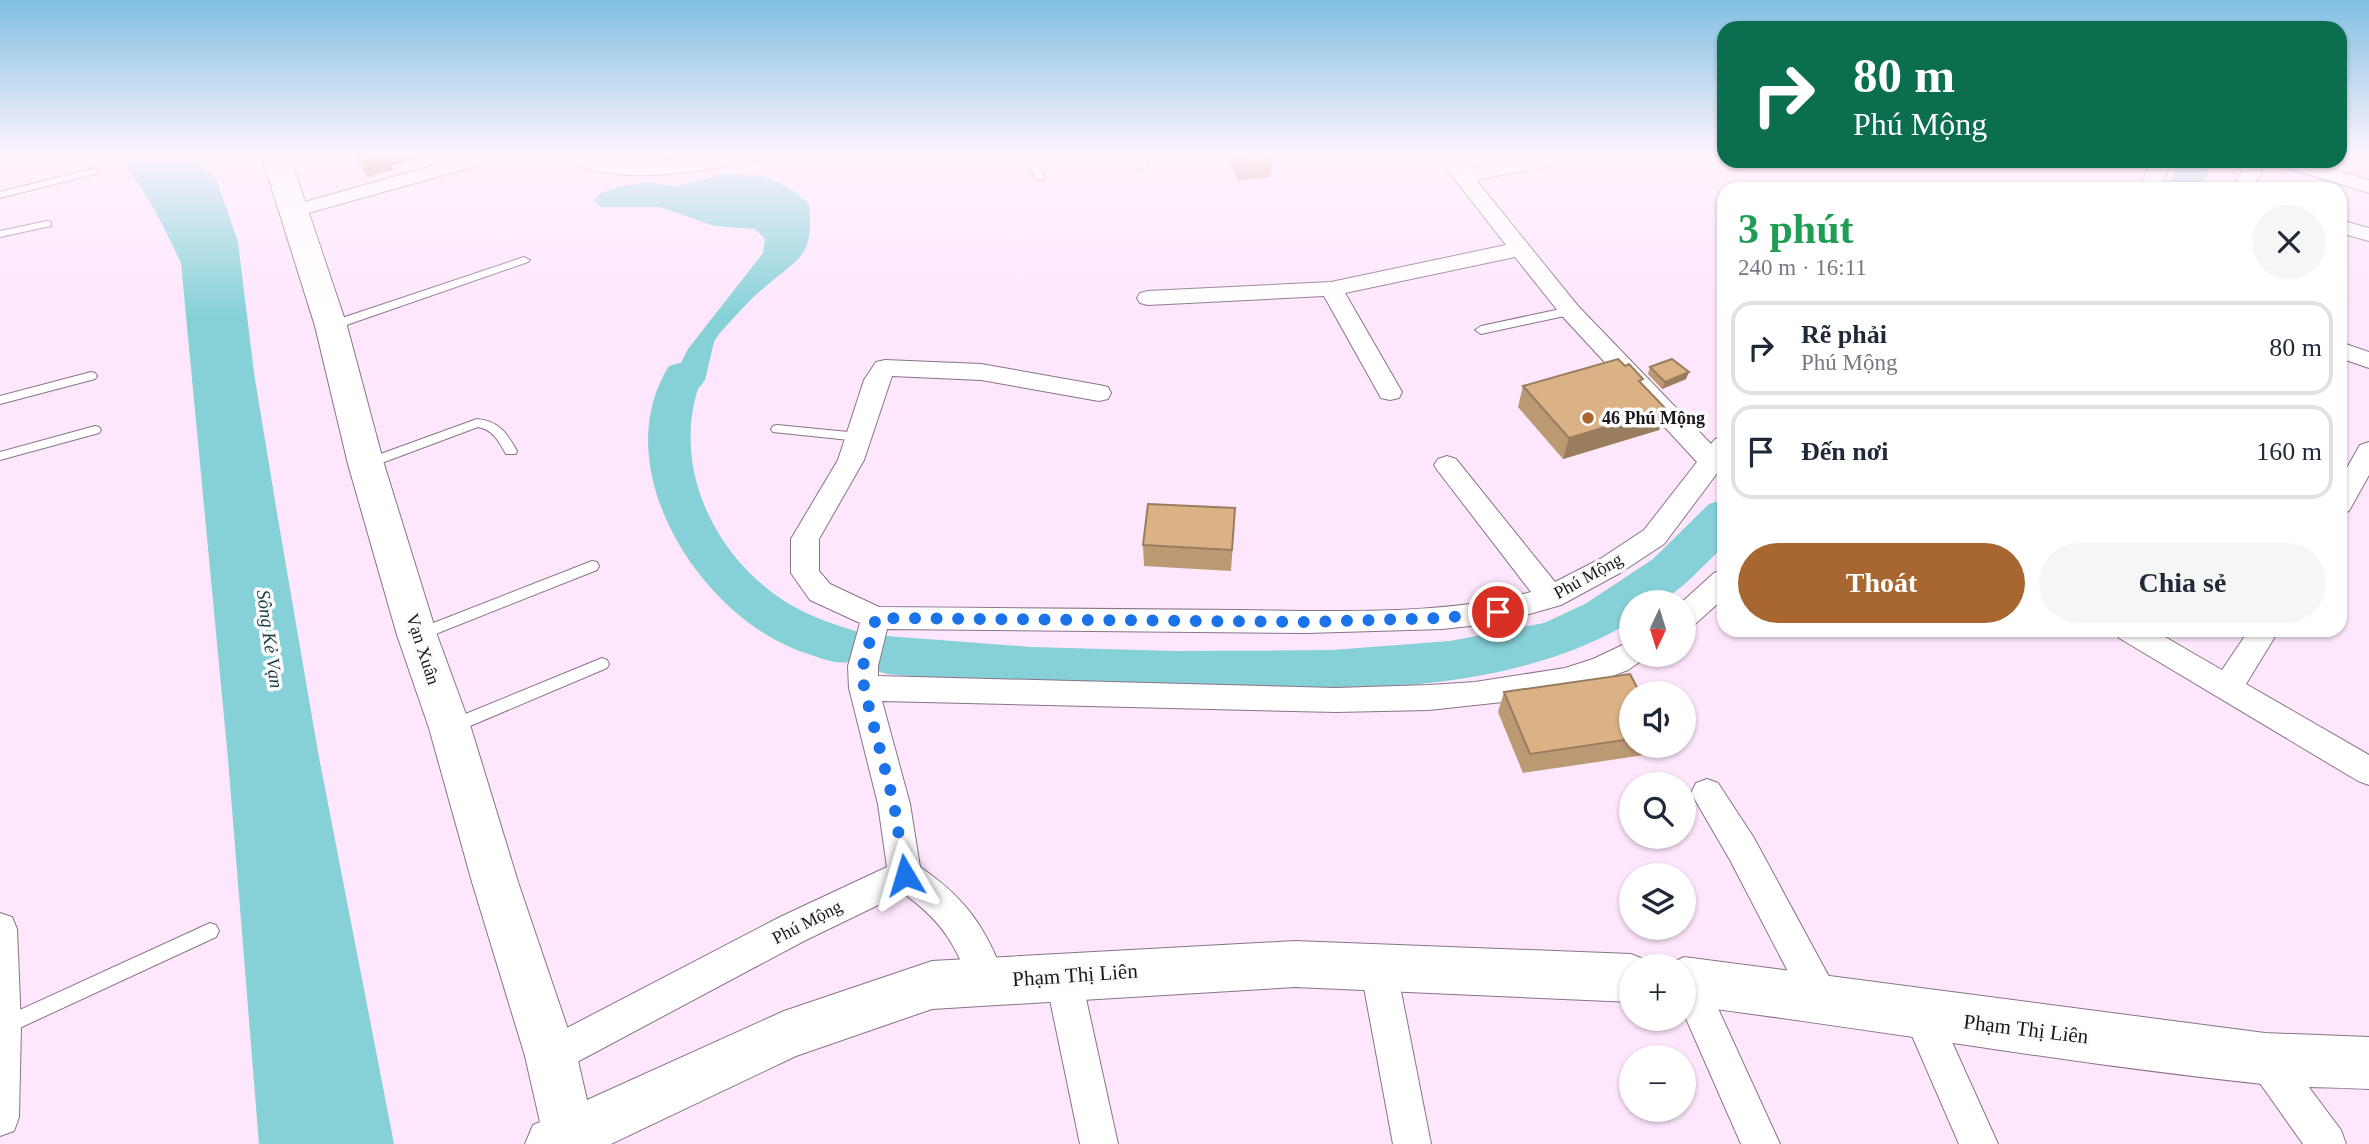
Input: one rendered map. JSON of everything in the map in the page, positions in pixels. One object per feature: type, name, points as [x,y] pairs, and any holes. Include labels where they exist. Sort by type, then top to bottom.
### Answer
[{"type":"street","name":"Vạn Xuân","points":[[293,207],[331,326],[366,464],[417,635],[450,728],[495,882],[551,1056],[564,1141]]},
{"type":"street","points":[[294,211],[307,207]]},
{"type":"street","points":[[1488,207],[1570,311],[1655,399],[1717,453]]},
{"type":"street","points":[[2347,228],[2369,235]]},
{"type":"street","points":[[1148,298],[1331,289],[1520,249]]},
{"type":"street","points":[[1331,289],[1390,392]]},
{"type":"street","points":[[2347,352],[2369,360]]},
{"type":"street","points":[[988,981],[977,948],[960,920],[905,875],[894,804],[864,688],[863,666],[876,618],[820,592],[805,573],[805,539],[851,460],[876,380],[885,368],[981,372],[1099,393]]},
{"type":"street","points":[[2347,491],[2369,452]]},
{"type":"street","name":"Phú Mộng","points":[[876,618],[1187,623],[1399,620],[1498,612],[1551,597],[1610,566],[1654,537],[1717,453]]},
{"type":"street","points":[[1447,465],[1551,597]]},
{"type":"street","points":[[1696,606],[1717,587]]},
{"type":"street","points":[[2141,637],[2369,771]]},
{"type":"street","points":[[2225,687],[2236,675],[2260,637]]},
{"type":"street","points":[[864,688],[1074,691],[1367,701],[1466,697],[1570,680],[1605,669],[1619,660]]},
{"type":"street","points":[[1707,793],[1742,849],[1821,998]]},
{"type":"street","name":"Phú Mộng","points":[[551,1056],[748,952],[905,875]]},
{"type":"street","points":[[0,929],[3,1026],[0,1118]]},
{"type":"street","name":"Phạm Thị Liên","points":[[564,1141],[759,1047],[859,1008],[932,985],[1295,964],[1619,977]]},
{"type":"street","points":[[1378,966],[1412,1144]]},
{"type":"street","points":[[1063,976],[1099,1144]]},
{"type":"street","name":"Phạm Thị Liên","points":[[1696,982],[1821,998],[1921,1015],[2265,1059],[2369,1063]]},
{"type":"street","points":[[1696,1005],[1761,1144]]},
{"type":"street","points":[[1921,1015],[1979,1144]]},
{"type":"street","points":[[2265,1059],[2327,1144]]},
{"type":"lane","points":[[0,234],[47,224]]},
{"type":"lane","points":[[331,326],[524,260]]},
{"type":"lane","points":[[1481,330],[1570,311]]},
{"type":"lane","points":[[0,400],[91,376]]},
{"type":"lane","points":[[366,464],[477,423],[488,424],[499,430],[512,451]]},
{"type":"lane","points":[[776,429],[859,437]]},
{"type":"lane","points":[[0,456],[95,430]]},
{"type":"lane","points":[[417,635],[592,566]]},
{"type":"lane","points":[[450,728],[602,664]]},
{"type":"lane","points":[[3,1026],[210,931]]},
{"type":"water","name":"Sông Kẻ Vạn","points":[[153,207],[226,207],[238,242],[254,373],[318,752],[394,1144],[259,1144],[228,759],[181,263]]},
{"type":"water","points":[[661,207],[809,207],[809,235],[802,254],[753,298],[719,334],[714,342],[705,380],[679,414],[669,435],[660,413],[661,402],[688,349],[763,253],[765,239],[755,229],[714,226]]},
{"type":"building","points":[[1618,359],[1625,366],[1629,364],[1643,379],[1639,381],[1666,409],[1569,438],[1523,386]]},
{"type":"building","points":[[1672,359],[1689,372],[1665,382],[1650,367]]},
{"type":"building","points":[[1148,504],[1235,508],[1232,550],[1143,545]]},
{"type":"building","points":[[1630,674],[1634,681],[1619,681],[1619,741],[1530,754],[1504,692]]},
{"type":"waterway","points":[[683,375],[670,421],[669,457],[677,493],[700,540],[715,562],[752,602],[794,629],[844,646]]},
{"type":"waterway","points":[[887,655],[1031,666],[1176,671],[1332,670],[1450,660],[1549,640],[1602,617],[1648,588],[1669,571],[1717,524]]},
{"type":"place","name":"46 Phú Mộng","points":[[1588,418]]},
{"type":"route","points":[[905,875],[894,804],[864,688],[863,666],[876,618],[1187,623],[1307,622],[1442,618],[1498,612]]}]
